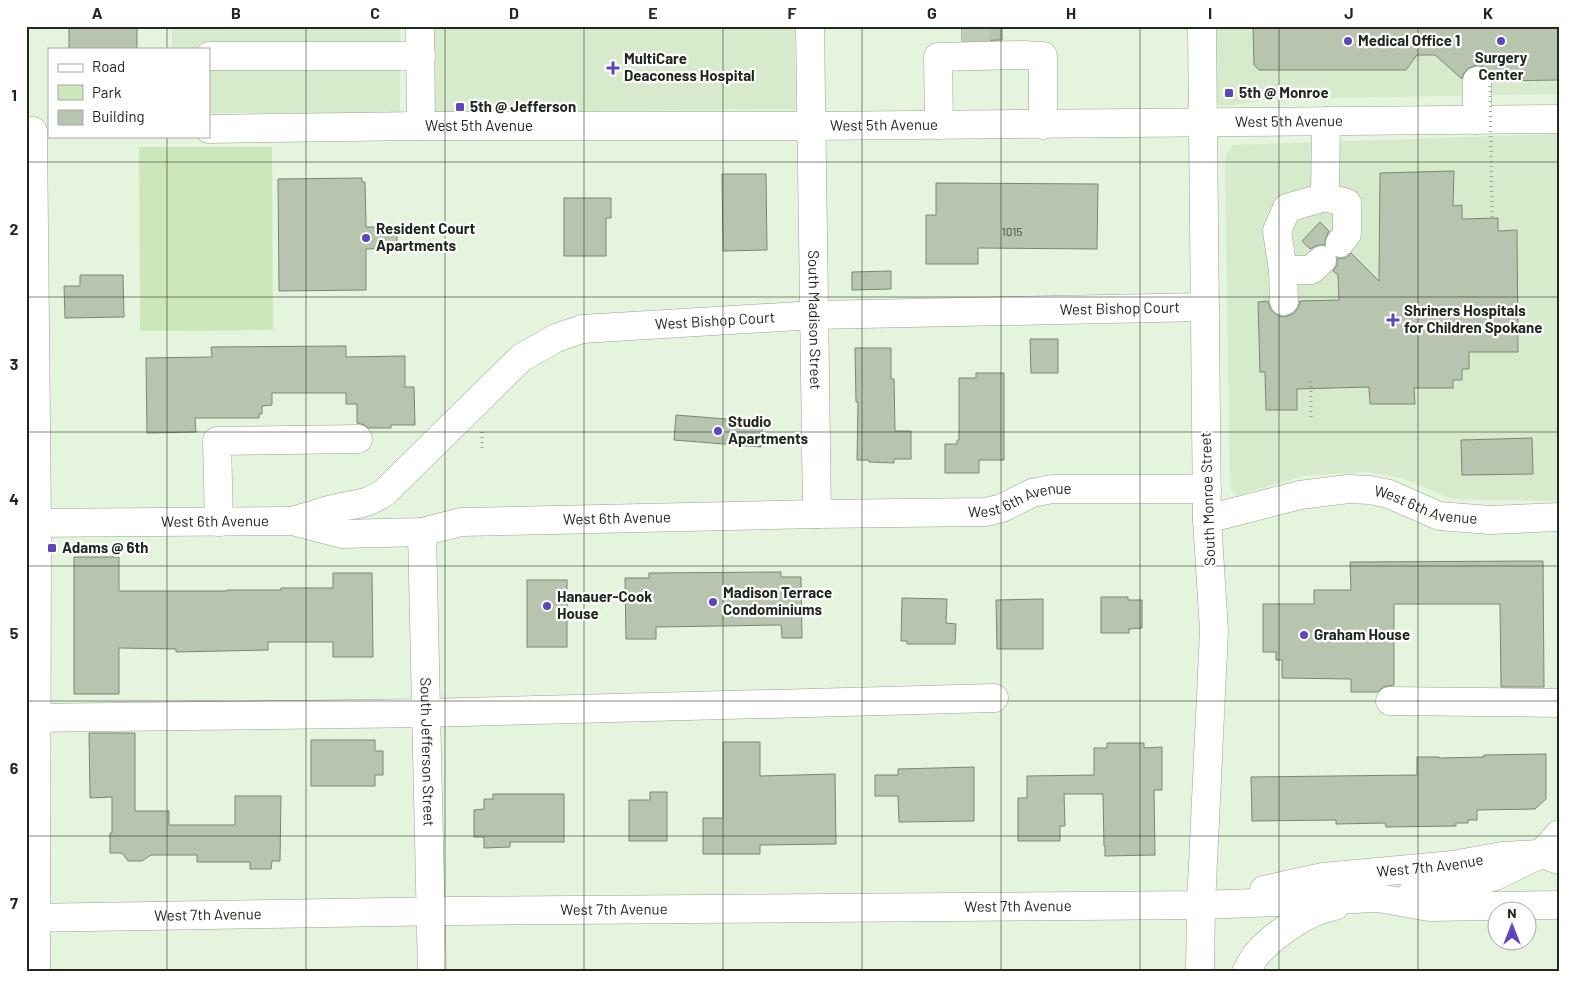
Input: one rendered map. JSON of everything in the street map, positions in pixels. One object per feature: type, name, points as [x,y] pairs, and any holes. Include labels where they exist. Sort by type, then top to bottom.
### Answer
[{"type":"street","points":[[420,26],[422,126]]},
{"type":"street","name":"South Madison Street","points":[[810,26],[817,514]]},
{"type":"street","name":"South Monroe Street","points":[[1200,972],[1201,905],[1214,632],[1207,519],[1202,26]]},
{"type":"street","points":[[939,125],[938,57],[962,35]]},
{"type":"street","points":[[1002,35],[1022,55]]},
{"type":"street","points":[[210,56],[421,56]]},
{"type":"street","points":[[938,57],[1043,56],[1043,124]]},
{"type":"street","points":[[1477,120],[1484,81]]},
{"type":"street","name":"West 5th Avenue","points":[[210,129],[1559,119]]},
{"type":"street","points":[[1325,197],[1326,121]]},
{"type":"street","points":[[36,131],[31,328],[31,918],[36,972]]},
{"type":"street","points":[[1283,270],[1311,270],[1331,251],[1347,234],[1347,203],[1325,197],[1287,208],[1277,231],[1283,270],[1284,301]]},
{"type":"street","name":"West Bishop Court","points":[[292,521],[341,507],[371,502],[385,492],[521,358],[556,338],[582,329],[815,315],[1205,307]]},
{"type":"street","points":[[219,522],[217,441],[358,439]]},
{"type":"street","name":"West 6th Avenue","points":[[32,523],[292,521],[342,534],[422,532],[461,522],[986,512],[1002,508],[1032,493],[1052,489],[1207,489]]},
{"type":"street","name":"West 6th Avenue","points":[[1207,519],[1300,495],[1348,489],[1370,490],[1389,494],[1439,516],[1490,520],[1559,517]]},
{"type":"street","name":"South Jefferson Street","points":[[422,532],[432,972]]},
{"type":"street","points":[[31,718],[427,713],[994,698]]},
{"type":"street","points":[[1390,701],[1559,703]]},
{"type":"street","name":"West 7th Avenue","points":[[1201,905],[1324,877],[1453,865],[1553,849]]},
{"type":"street","name":"West 7th Avenue","points":[[1246,972],[1256,955],[1287,927],[1327,907],[1464,885],[1495,876],[1553,849]]},
{"type":"street","name":"West 7th Avenue","points":[[31,918],[431,912],[1201,905],[1378,898],[1429,907],[1559,905]]},
{"type":"path","points":[[1484,81],[1492,219]]},
{"type":"path","points":[[1311,381],[1311,418]]},
{"type":"path","points":[[481,424],[482,449]]},
{"type":"shaded area","points":[[172,26],[400,26],[400,113],[210,113],[210,48],[172,48]]},
{"type":"shaded area","name":"MultiCare Deaconess Hospital","points":[[429,26],[795,26],[796,109],[430,113]]},
{"type":"shaded area","points":[[1214,26],[1559,26],[1559,94],[1272,99],[1219,106],[1214,95]]},
{"type":"shaded area","name":"Shriners Hospitals for Children Spokane","points":[[1559,134],[1559,501],[1453,499],[1402,478],[1367,472],[1303,476],[1236,496],[1230,487],[1225,168],[1226,155],[1233,145]]},
{"type":"green space","points":[[139,147],[272,147],[273,330],[140,331]]},
{"type":"building","points":[[69,26],[137,26],[137,48],[69,48]]},
{"type":"building","points":[[962,26],[1002,26],[1002,40],[962,41]]},
{"type":"building","points":[[1253,26],[1559,26],[1559,80],[1493,81],[1490,73],[1484,67],[1477,65],[1469,68],[1464,73],[1462,79],[1435,55],[1417,55],[1406,70],[1259,70],[1254,65]]},
{"type":"building","points":[[1454,171],[1453,206],[1462,205],[1462,219],[1498,218],[1498,231],[1517,230],[1518,352],[1469,352],[1469,369],[1462,369],[1462,380],[1453,380],[1453,388],[1414,388],[1415,404],[1370,404],[1369,387],[1297,389],[1297,410],[1266,410],[1265,372],[1260,372],[1258,302],[1268,301],[1271,310],[1277,315],[1284,317],[1293,314],[1298,308],[1300,301],[1339,300],[1338,275],[1333,271],[1337,265],[1337,258],[1345,258],[1351,253],[1379,281],[1380,173]]},
{"type":"building","points":[[722,174],[766,174],[767,250],[723,251]]},
{"type":"building","name":"Resident Court Apartments","points":[[362,178],[362,182],[365,182],[366,227],[397,227],[397,248],[366,249],[366,290],[279,291],[278,179]]},
{"type":"building","points":[[936,183],[1098,184],[1097,249],[978,248],[978,264],[926,264],[926,215],[936,215]]},
{"type":"building","points":[[564,198],[611,198],[611,218],[606,218],[606,256],[564,256]]},
{"type":"building","points":[[1320,222],[1329,231],[1325,245],[1318,245],[1310,249],[1302,241]]},
{"type":"building","points":[[891,271],[891,289],[852,290],[852,272]]},
{"type":"building","points":[[80,275],[123,275],[124,317],[65,318],[64,286],[80,286]]},
{"type":"building","points":[[1030,339],[1058,339],[1058,373],[1031,373]]},
{"type":"building","points":[[346,346],[346,357],[405,356],[405,387],[414,387],[415,425],[391,425],[391,428],[368,428],[357,423],[357,404],[346,404],[346,393],[272,393],[272,405],[262,406],[262,414],[259,414],[259,418],[195,418],[196,432],[147,433],[146,358],[212,357],[211,347]]},
{"type":"building","points":[[855,348],[891,348],[891,379],[894,379],[895,431],[911,431],[911,459],[894,459],[894,463],[857,460],[858,402],[856,402]]},
{"type":"building","points":[[976,373],[1004,373],[1004,460],[979,460],[979,473],[945,473],[945,444],[957,444],[957,440],[959,440],[959,378],[976,378]]},
{"type":"building","name":"Studio Apartments","points":[[676,415],[763,422],[761,447],[674,440]]},
{"type":"building","points":[[1532,438],[1533,474],[1462,475],[1461,440]]},
{"type":"building","points":[[74,557],[119,557],[119,591],[227,591],[333,588],[333,573],[372,573],[373,657],[333,657],[333,642],[268,642],[268,650],[176,652],[176,649],[119,648],[119,694],[74,694]]},
{"type":"building","points":[[1543,561],[1544,687],[1501,687],[1500,604],[1394,604],[1394,685],[1383,687],[1378,692],[1351,692],[1351,679],[1282,678],[1282,660],[1276,660],[1276,652],[1263,652],[1263,604],[1314,604],[1314,590],[1351,590],[1350,562]]},
{"type":"building","name":"Madison Terrace Condominiums","points":[[781,572],[781,577],[801,577],[802,638],[782,638],[781,625],[656,627],[656,639],[626,639],[625,578],[649,578],[649,573]]},
{"type":"building","name":"Hanauer-Cook House","points":[[527,580],[567,580],[567,647],[527,647]]},
{"type":"building","points":[[1101,597],[1128,597],[1128,600],[1142,600],[1142,628],[1129,629],[1129,633],[1101,633]]},
{"type":"building","points":[[902,598],[947,599],[946,623],[956,624],[955,644],[907,644],[907,641],[901,641]]},
{"type":"building","points":[[1043,599],[1043,649],[997,649],[996,600]]},
{"type":"building","points":[[89,733],[135,733],[135,811],[169,811],[169,825],[235,825],[235,796],[281,796],[280,861],[272,861],[271,869],[250,869],[250,862],[197,862],[197,855],[151,855],[142,861],[128,861],[122,853],[110,853],[112,797],[90,798]]},
{"type":"building","points":[[311,740],[375,740],[375,751],[383,751],[383,775],[375,775],[375,786],[311,786]]},
{"type":"building","points":[[723,742],[760,742],[760,776],[835,774],[836,844],[760,845],[760,854],[703,854],[703,818],[723,818]]},
{"type":"building","points":[[1107,743],[1144,743],[1144,748],[1162,747],[1162,790],[1154,790],[1155,855],[1105,856],[1103,794],[1064,794],[1065,826],[1060,826],[1060,841],[1018,841],[1018,798],[1027,798],[1027,776],[1094,775],[1094,748],[1107,748]]},
{"type":"building","points":[[1546,754],[1546,799],[1535,809],[1477,810],[1477,820],[1468,820],[1468,823],[1456,823],[1456,826],[1386,827],[1385,823],[1336,824],[1336,820],[1252,821],[1251,777],[1417,775],[1417,757],[1484,757],[1484,755]]},
{"type":"building","points":[[974,767],[974,821],[899,822],[898,796],[875,796],[875,775],[898,775],[898,769]]},
{"type":"building","points":[[650,792],[667,792],[667,841],[629,841],[629,800],[650,800]]},
{"type":"building","points":[[493,794],[564,794],[564,842],[510,842],[510,847],[484,848],[484,837],[474,837],[474,810],[484,809],[484,799],[493,799]]},
{"type":"tunnel","points":[[962,35],[1002,35]]},
{"type":"place","name":"Medical Office 1","points":[[1348,41]]},
{"type":"place","name":"Surgery Center","points":[[1501,41]]},
{"type":"place","name":"MultiCare Deaconess Hospital","points":[[613,68]]},
{"type":"place","name":"5th @ Monroe","points":[[1229,93]]},
{"type":"place","name":"5th @ Jefferson","points":[[460,107]]},
{"type":"place","name":"Resident Court Apartments","points":[[366,238]]},
{"type":"place","name":"Shriners Hospitals for Children Spokane","points":[[1393,320]]},
{"type":"place","name":"Studio Apartments","points":[[718,431]]},
{"type":"place","name":"Adams @ 6th","points":[[52,548]]},
{"type":"place","name":"Madison Terrace Condominiums","points":[[713,602]]},
{"type":"place","name":"Hanauer-Cook House","points":[[547,606]]},
{"type":"place","name":"Graham House","points":[[1304,635]]}]
